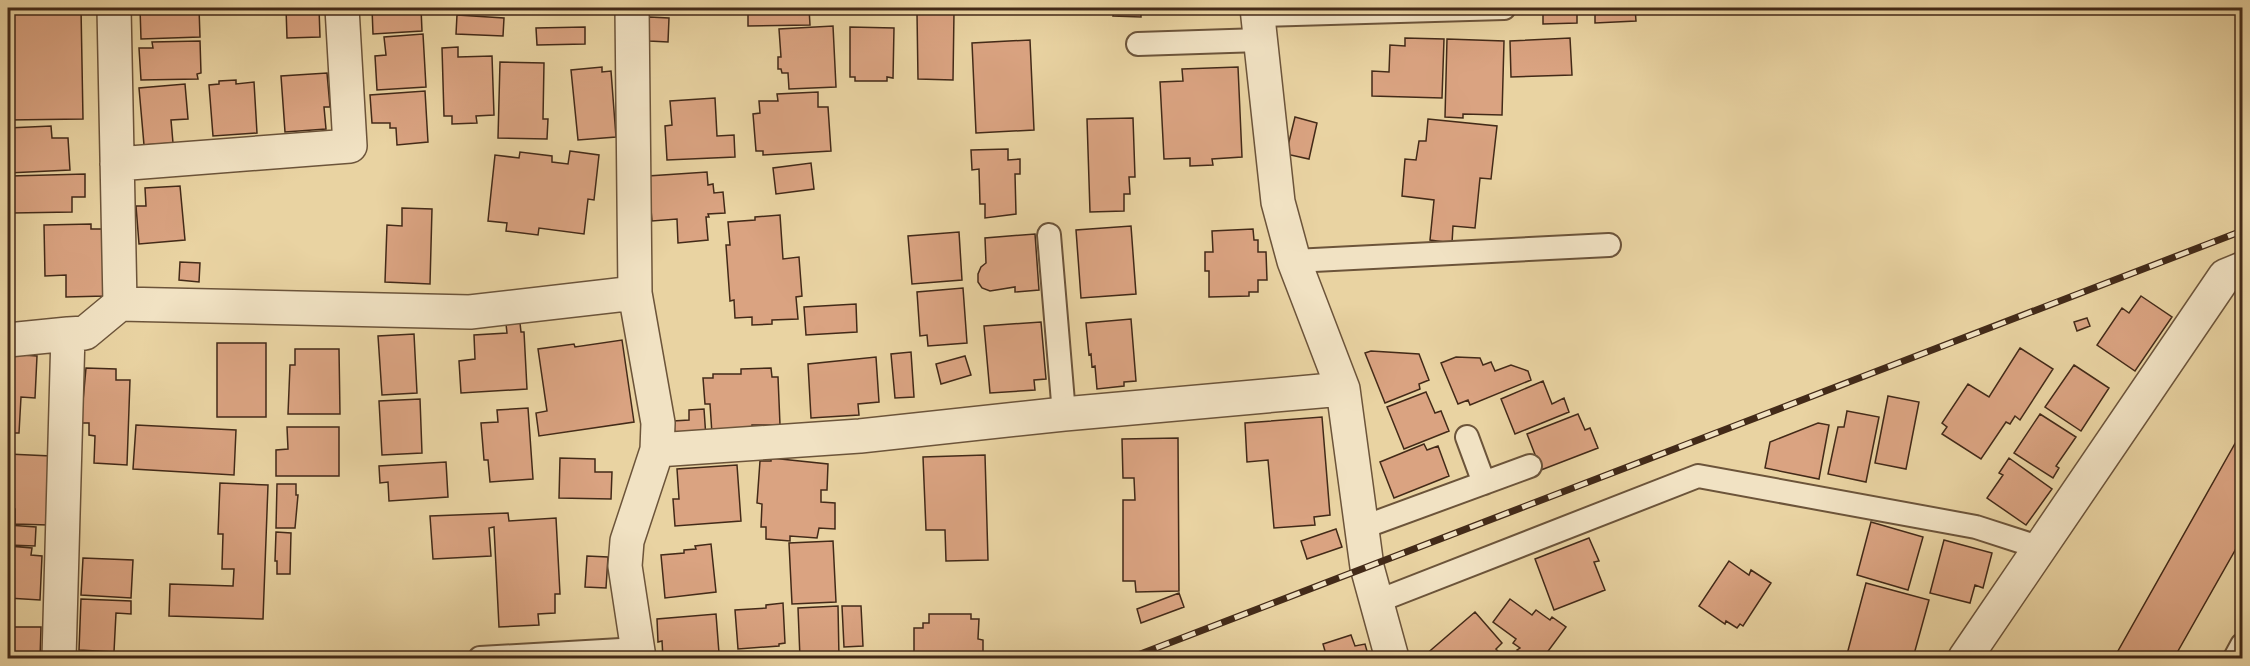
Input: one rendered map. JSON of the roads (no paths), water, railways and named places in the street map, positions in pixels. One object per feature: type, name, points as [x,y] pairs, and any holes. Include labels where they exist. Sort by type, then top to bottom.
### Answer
[{"type":"street","points":[[114,8],[120,304]]},
{"type":"street","points":[[117,164],[350,146],[342,8]]},
{"type":"street","points":[[632,8],[635,293],[658,423],[657,450],[627,541],[625,566],[638,654]]},
{"type":"street","points":[[1258,21],[1278,202],[1294,261],[1343,389],[1367,567],[1392,658]]},
{"type":"street","points":[[1965,658],[2225,276],[2242,269]]},
{"type":"street","points":[[8,340],[86,333],[120,304],[470,312],[635,293]]},
{"type":"street","points":[[59,658],[68,334]]},
{"type":"street","points":[[657,450],[860,436],[1064,414],[1343,389]]},
{"type":"lane","points":[[1138,44],[1258,21],[1504,8]]},
{"type":"lane","points":[[1049,235],[1064,414]]},
{"type":"lane","points":[[1294,261],[1609,245]]},
{"type":"lane","points":[[1467,437],[1484,483]]},
{"type":"lane","points":[[1361,528],[1530,466]]},
{"type":"lane","points":[[1378,601],[1698,476],[1976,527],[2041,548]]},
{"type":"lane","points":[[2235,658],[2242,645]]},
{"type":"lane","points":[[480,658],[638,654]]},
{"type":"railway","points":[[1130,658],[2242,231]]}]
